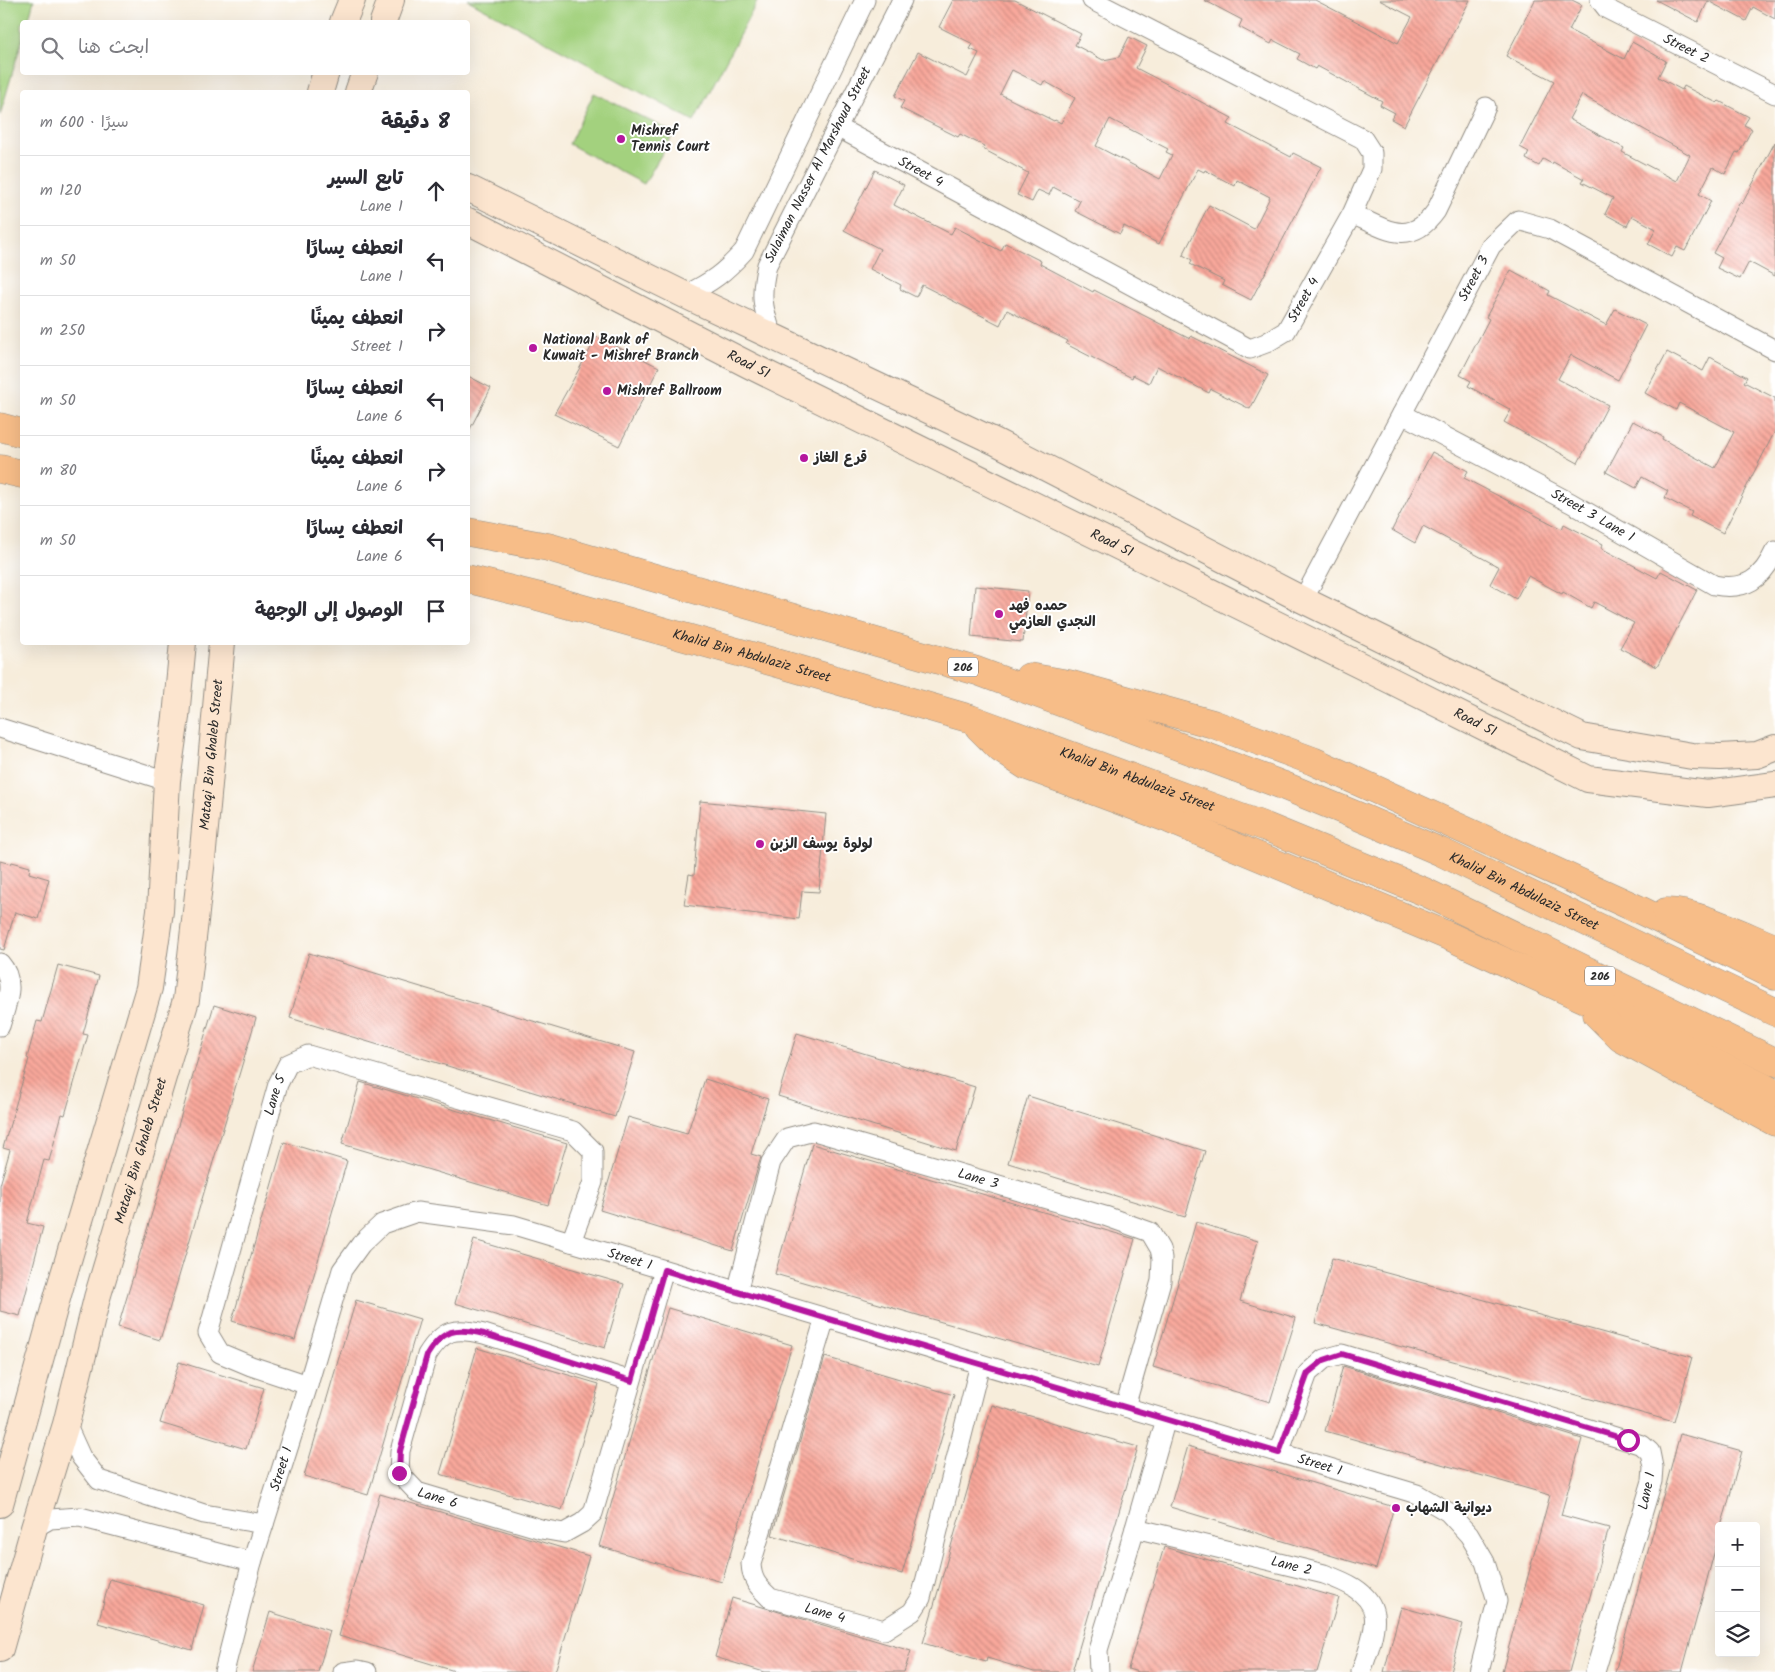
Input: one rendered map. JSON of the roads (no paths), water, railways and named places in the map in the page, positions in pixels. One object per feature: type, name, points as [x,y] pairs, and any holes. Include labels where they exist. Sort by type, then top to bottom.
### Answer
[{"type":"main road","points":[[0,427],[20,432]]},
{"type":"main road","points":[[0,469],[20,474]]},
{"type":"main road","name":"Khalid Bin Abdulaziz Street","points":[[470,532],[548,547],[978,671],[1282,785],[1360,817],[1441,852],[1775,1012]]},
{"type":"main road","name":"Khalid Bin Abdulaziz Street","points":[[470,580],[537,596],[970,719],[1266,827],[1425,892],[1775,1062]]},
{"type":"main road","points":[[978,671],[1044,678],[1060,682],[1213,724],[1313,761],[1642,912],[1775,976]]},
{"type":"main road","points":[[970,719],[1001,750],[1027,766],[1169,819],[1451,937],[1583,998],[1775,1093]]},
{"type":"main road","points":[[1642,912],[1672,912],[1705,920],[1775,948]]},
{"type":"main road","points":[[1583,998],[1605,1024],[1621,1038],[1775,1122]]},
{"type":"street","points":[[344,20],[352,0]]},
{"type":"street","points":[[384,20],[391,0]]},
{"type":"street","name":"Sulaiman Nasser Al Marshoud Street","points":[[685,295],[726,271],[744,251],[864,0]]},
{"type":"street","name":"Sulaiman Nasser Al Marshoud Street","points":[[772,335],[764,312],[762,295],[767,265],[902,0]]},
{"type":"street","name":"Street 4","points":[[837,127],[1250,348],[1266,344],[1286,331],[1319,275],[1352,214],[1372,169],[1372,153],[1363,139],[1092,0]]},
{"type":"street","name":"Street 2","points":[[1600,0],[1607,9],[1775,94]]},
{"type":"street","points":[[321,90],[325,75]]},
{"type":"street","points":[[1352,214],[1388,230],[1402,233],[1416,230],[1428,222],[1436,211],[1486,107]]},
{"type":"street","points":[[470,222],[474,208],[474,191],[685,295],[1030,460],[1303,600],[1582,737],[1692,756],[1756,755],[1775,748]]},
{"type":"street","name":"Street 3","points":[[1303,600],[1491,246],[1518,220],[1550,229],[1775,350]]},
{"type":"street","name":"Road 51","points":[[470,222],[752,366],[1588,779],[1708,794],[1775,785]]},
{"type":"street","points":[[744,251],[767,265]]},
{"type":"street","name":"Street 3 Lane 1","points":[[1402,414],[1572,503],[1714,585],[1734,587],[1754,580],[1768,567],[1775,551]]},
{"type":"street","points":[[1012,494],[1030,460]]},
{"type":"street","points":[[1042,509],[1059,475]]},
{"type":"street","points":[[0,1504],[5,1477],[150,988],[160,911],[167,781],[176,717],[183,645]]},
{"type":"street","name":"Mataqi Bin Ghaleb Street","points":[[0,1649],[66,1424],[97,1298],[186,1000],[203,850],[222,645]]},
{"type":"street","points":[[1474,722],[1489,691]]},
{"type":"street","points":[[0,728],[167,781]]},
{"type":"street","points":[[0,963],[4,967],[11,990],[0,1026]]},
{"type":"street","name":"Lane 5","points":[[308,1386],[220,1353],[208,1333],[278,1084],[288,1064],[308,1055],[573,1130],[593,1151],[593,1182],[571,1242]]},
{"type":"street","name":"Lane 3","points":[[737,1292],[770,1162],[787,1138],[814,1131],[1106,1216],[1150,1232],[1160,1249],[1162,1258],[1161,1282],[1125,1407]]},
{"type":"street","points":[[97,1162],[106,1177],[117,1182],[134,1175]]},
{"type":"street","points":[[75,1237],[96,1210],[103,1210],[113,1222],[112,1248]]},
{"type":"street","name":"Street 1","points":[[224,1672],[252,1562],[308,1386],[342,1270],[361,1244],[382,1224],[417,1212],[514,1225],[1417,1494],[1448,1512],[1469,1535],[1485,1562],[1497,1601],[1479,1672]]},
{"type":"street","name":"Lane 6","points":[[632,1381],[484,1334],[464,1330],[448,1333],[435,1342],[427,1355],[400,1451],[399,1473],[416,1492],[541,1529],[564,1533],[582,1522],[593,1513],[632,1381],[664,1270]]},
{"type":"street","name":"Lane 4","points":[[825,1318],[751,1564],[752,1576],[758,1586],[770,1598],[884,1630],[912,1612],[921,1598],[980,1364]]},
{"type":"street","name":"Lane 1","points":[[1279,1453],[1308,1373],[1324,1360],[1342,1354],[1642,1445],[1650,1452],[1653,1467],[1652,1481],[1596,1672]]},
{"type":"street","points":[[1099,1672],[1098,1650],[1166,1419]]},
{"type":"street","points":[[66,1424],[81,1457],[99,1480],[204,1514],[264,1524]]},
{"type":"street","points":[[34,1528],[50,1519],[80,1517],[252,1562]]},
{"type":"street","name":"Lane 2","points":[[1135,1528],[1324,1574],[1348,1583],[1366,1598],[1374,1615],[1372,1637],[1361,1672]]},
{"type":"street","points":[[343,1672],[358,1670],[367,1672]]},
{"type":"place","name":"Mishref Tennis Court","points":[[621,139]]},
{"type":"place","name":"National Bank of Kuwait - Mishref Branch","points":[[533,348]]},
{"type":"place","name":"Mishref Ballroom","points":[[607,391]]},
{"type":"place","name":"قرع الغاز","points":[[804,458]]},
{"type":"place","name":"حمده فهد النجدي العازمي","points":[[999,614]]},
{"type":"place","name":"لولوة يوسف الزبن","points":[[760,844]]},
{"type":"place","name":"ديوانية الشهاب","points":[[1396,1508]]}]
